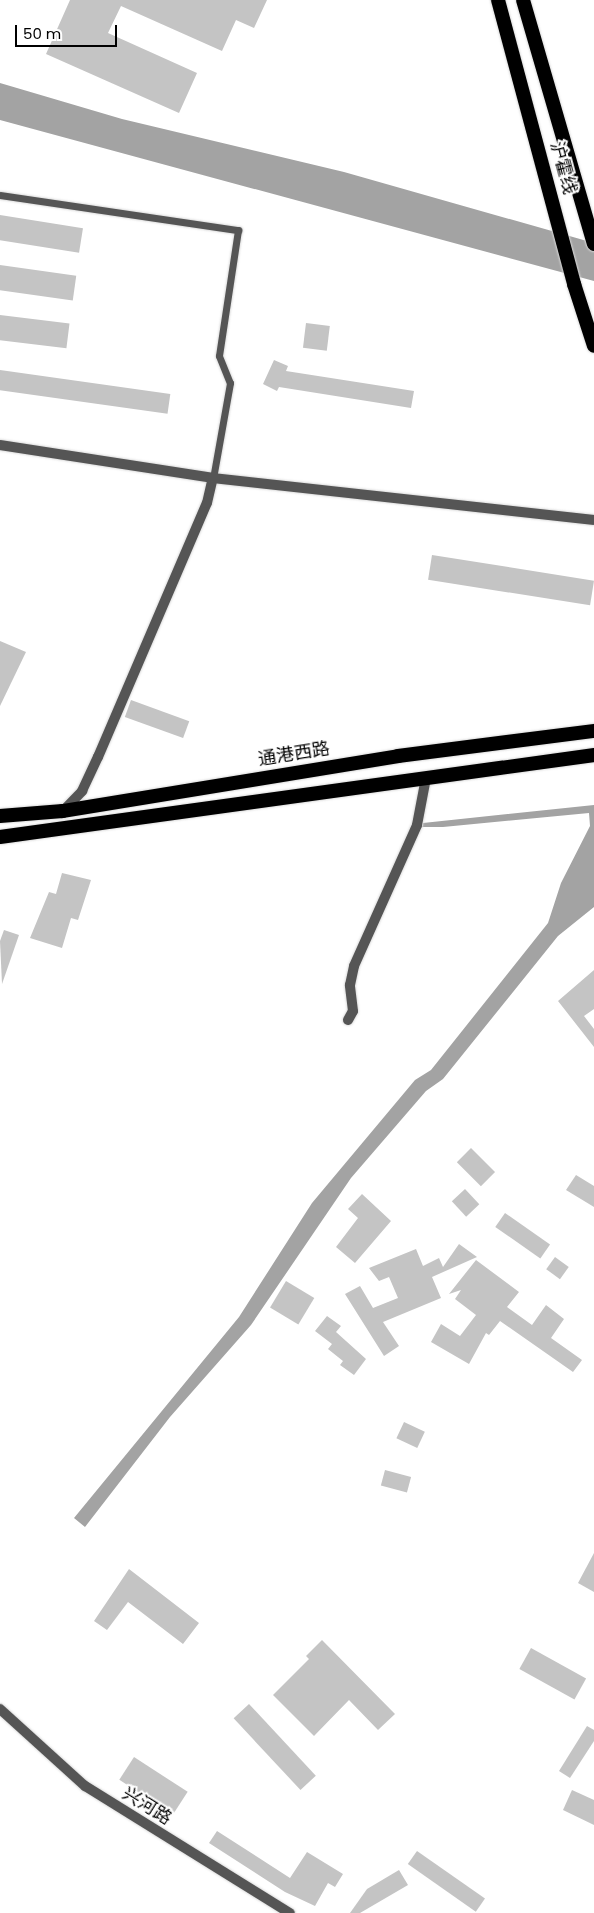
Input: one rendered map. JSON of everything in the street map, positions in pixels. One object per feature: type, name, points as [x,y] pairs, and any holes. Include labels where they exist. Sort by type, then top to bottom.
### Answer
[{"type":"highway","name":"沪霍线","points":[[498,0],[574,284],[594,346]]},
{"type":"highway","name":"沪霍线","points":[[523,0],[593,241]]},
{"type":"highway","name":"通港西路","points":[[0,816],[63,811],[398,756],[590,730]]},
{"type":"highway","points":[[0,837],[590,756]]},
{"type":"street","points":[[0,445],[213,478],[594,520]]},
{"type":"street","points":[[63,811],[82,791],[98,757],[207,503],[213,478]]},
{"type":"street","points":[[348,1020],[352,1011],[350,985],[354,966],[417,825],[426,778]]},
{"type":"street","name":"兴河路","points":[[0,1709],[85,1786],[290,1913]]},
{"type":"lane","points":[[0,195],[238,230],[219,356],[230,383],[213,478]]},
{"type":"shaded area","points":[[0,83],[122,119],[344,172],[594,243],[594,281],[0,120]]},
{"type":"shaded area","points":[[594,805],[594,907],[558,936],[443,1079],[426,1091],[351,1178],[251,1325],[170,1417],[85,1527],[74,1518],[239,1317],[312,1203],[415,1080],[431,1070],[548,923],[561,883],[590,826],[589,813],[443,827],[422,827],[423,823]]},
{"type":"building","points":[[70,0],[267,0],[254,28],[236,20],[222,51],[121,6],[108,33],[197,73],[179,113],[46,54]]},
{"type":"building","points":[[0,215],[83,228],[79,253],[0,240]]},
{"type":"building","points":[[0,265],[76,276],[73,300],[0,290]]},
{"type":"building","points":[[0,315],[69,324],[66,348],[0,340]]},
{"type":"building","points":[[306,323],[330,326],[327,351],[303,348]]},
{"type":"building","points":[[274,360],[288,366],[286,371],[414,391],[411,408],[279,387],[277,391],[263,384]]},
{"type":"building","points":[[0,370],[170,394],[168,414],[0,390]]},
{"type":"building","points":[[432,555],[594,581],[590,605],[428,580]]},
{"type":"building","points":[[0,641],[26,652],[0,706]]},
{"type":"building","points":[[131,700],[189,721],[183,738],[125,717]]},
{"type":"building","points":[[62,873],[91,880],[78,920],[71,918],[62,948],[30,938],[49,892],[56,894]]},
{"type":"building","points":[[4,930],[19,935],[2,984],[0,941]]},
{"type":"building","points":[[594,970],[594,1009],[584,1016],[594,1029],[594,1047],[558,1001]]},
{"type":"building","points":[[471,1148],[495,1172],[481,1186],[457,1162]]},
{"type":"building","points":[[576,1175],[594,1186],[594,1207],[566,1190]]},
{"type":"building","points":[[465,1189],[479,1204],[466,1217],[452,1201]]},
{"type":"building","points":[[362,1194],[391,1221],[355,1263],[336,1247],[358,1218],[348,1209]]},
{"type":"building","points":[[505,1213],[550,1245],[540,1258],[495,1227]]},
{"type":"building","points":[[459,1244],[477,1257],[432,1277],[441,1298],[383,1322],[399,1346],[384,1356],[345,1294],[360,1286],[373,1308],[398,1298],[389,1277],[379,1281],[369,1268],[416,1249],[423,1266],[439,1258],[443,1267]]},
{"type":"building","points":[[555,1257],[569,1267],[560,1279],[546,1269]]},
{"type":"building","points":[[476,1260],[519,1292],[507,1307],[532,1325],[546,1305],[564,1319],[551,1338],[582,1360],[573,1372],[500,1321],[489,1335],[486,1333],[469,1364],[431,1342],[441,1324],[460,1336],[476,1315],[455,1299],[461,1290],[449,1294]]},
{"type":"building","points":[[286,1281],[314,1298],[298,1325],[270,1308]]},
{"type":"building","points":[[327,1316],[341,1326],[336,1332],[366,1359],[354,1375],[340,1365],[343,1361],[328,1349],[332,1344],[315,1331]]},
{"type":"building","points":[[404,1422],[425,1432],[417,1448],[396,1438]]},
{"type":"building","points":[[385,1470],[411,1477],[407,1492],[381,1485]]},
{"type":"building","points":[[594,1553],[594,1592],[578,1583]]},
{"type":"building","points":[[129,1569],[199,1623],[183,1644],[128,1602],[107,1630],[94,1621]]},
{"type":"building","points":[[322,1640],[395,1714],[378,1730],[349,1700],[314,1736],[273,1695],[309,1659],[306,1656]]},
{"type":"building","points":[[531,1648],[586,1679],[574,1700],[519,1669]]},
{"type":"building","points":[[249,1704],[316,1776],[300,1790],[234,1718]]},
{"type":"building","points":[[587,1726],[594,1730],[594,1741],[570,1778],[559,1771]]},
{"type":"building","points":[[134,1757],[188,1792],[173,1815],[119,1780]]},
{"type":"building","points":[[572,1790],[594,1800],[594,1825],[563,1810]]},
{"type":"building","points":[[217,1831],[290,1878],[307,1852],[343,1874],[335,1887],[328,1883],[315,1906],[285,1892],[209,1843]]},
{"type":"building","points":[[417,1851],[485,1899],[476,1912],[408,1864]]},
{"type":"building","points":[[399,1870],[408,1885],[360,1913],[350,1913],[367,1889]]}]
